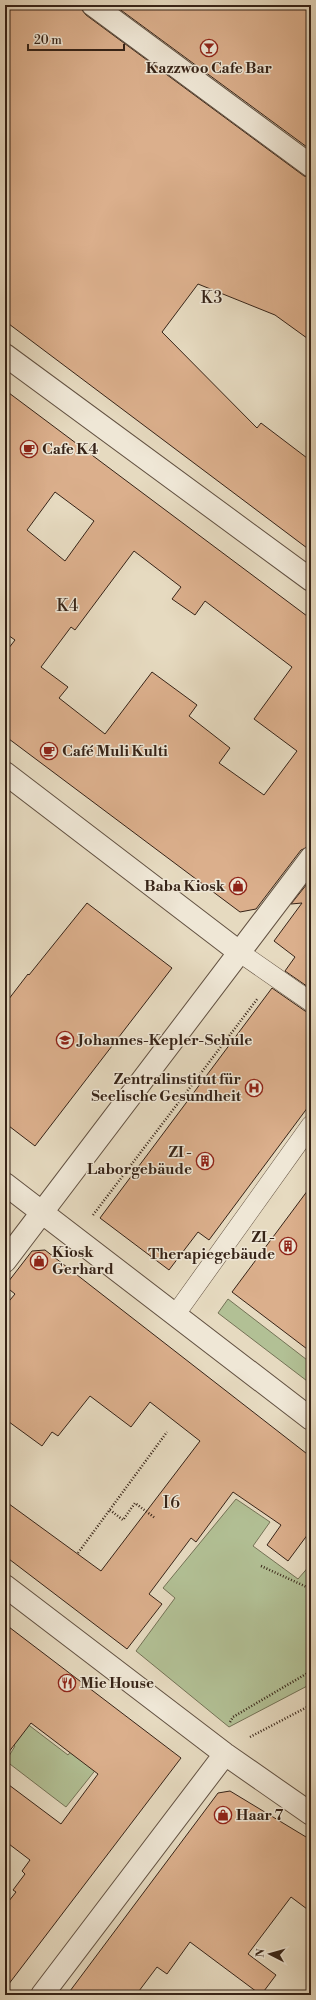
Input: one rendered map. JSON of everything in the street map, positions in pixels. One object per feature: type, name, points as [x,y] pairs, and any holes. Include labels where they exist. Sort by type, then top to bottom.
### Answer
[{"type":"street","points":[[93,5],[311,166]]},
{"type":"street","points":[[5,355],[311,580]]},
{"type":"street","points":[[5,773],[239,952]]},
{"type":"street","points":[[5,1261],[311,858]]},
{"type":"street","points":[[5,1184],[311,1419]]},
{"type":"street","points":[[5,1586],[220,1750],[311,1814]]},
{"type":"street","points":[[42,1995],[220,1750]]},
{"type":"lane","points":[[239,952],[311,1002]]},
{"type":"lane","points":[[175,1315],[311,1126]]},
{"type":"path","points":[[76,1238],[274,976]]},
{"type":"path","points":[[78,1553],[167,1432]]},
{"type":"path","points":[[110,1510],[123,1520],[135,1503],[155,1518]]},
{"type":"path","points":[[261,1566],[311,1589]]},
{"type":"path","points":[[220,1750],[233,1718],[311,1672]]},
{"type":"path","points":[[220,1750],[232,1747],[311,1705]]},
{"type":"green space","points":[[228,1299],[311,1363],[311,1384],[218,1313]]},
{"type":"green space","points":[[236,1499],[270,1522],[253,1546],[298,1579],[311,1564],[311,1684],[229,1727],[136,1651],[175,1598],[163,1588]]},
{"type":"green space","points":[[5,1707],[68,1755],[80,1740],[105,1758],[66,1807],[6,1761],[15,1746],[5,1738]]},
{"type":"building","points":[[5,5],[81,5],[82,10],[86,15],[304,176],[311,178],[311,341],[275,315],[198,284],[162,332],[257,428],[261,423],[311,461],[311,551],[5,321]]},
{"type":"building","points":[[114,5],[311,5],[311,150]]},
{"type":"building","points":[[5,390],[311,619],[311,846],[301,850],[256,909],[240,912],[5,736],[5,653],[15,640],[5,633]],"holes":[[[55,492],[94,521],[65,561],[27,530]],[[134,551],[181,587],[172,599],[195,615],[205,601],[292,667],[254,719],[297,751],[264,795],[219,763],[230,748],[189,716],[197,705],[152,672],[105,734],[59,698],[68,687],[41,667],[71,627],[75,630]]]},
{"type":"building","points":[[311,879],[311,989],[285,971],[295,957],[274,941],[302,903],[291,904]]},
{"type":"building","points":[[87,903],[172,968],[35,1146],[5,1123],[5,1004]]},
{"type":"building","name":"ZI - Laborgebäude","points":[[272,988],[305,1011],[311,1013],[311,1103],[209,1240],[198,1232],[169,1270],[100,1218]]},
{"type":"building","name":"ZI - Therapiegebäude","points":[[311,1186],[311,1352],[232,1292]]},
{"type":"building","points":[[45,1250],[311,1457],[311,1530],[288,1561],[267,1545],[281,1525],[233,1492],[196,1542],[191,1538],[149,1594],[162,1604],[127,1649],[5,1556],[5,1501],[101,1571],[200,1441],[150,1402],[131,1427],[90,1396],[58,1436],[52,1432],[42,1446],[5,1419],[5,1306],[15,1294],[5,1286],[32,1251]]},
{"type":"building","points":[[5,1624],[181,1758],[5,1989],[5,1906],[16,1892],[13,1890],[25,1874],[22,1871],[30,1860],[5,1841],[5,1782],[61,1824],[98,1774],[31,1723],[5,1757]]},
{"type":"building","points":[[230,1791],[311,1840],[311,1912],[291,1897],[248,1954],[276,1975],[261,1995],[190,1942],[167,1974],[157,1967],[136,1995],[67,1995],[218,1793]]},
{"type":"place","name":"Kazzwoo Cafe Bar","points":[[209,48]]},
{"type":"place","name":"Cafe K4","points":[[29,449]]},
{"type":"place","name":"Café Muli Kulti","points":[[49,751]]},
{"type":"place","name":"Baba Kiosk","points":[[238,886]]},
{"type":"place","name":"Johannes-Kepler-Schule","points":[[65,1040]]},
{"type":"place","name":"Zentralinstitut für Seelische Gesundheit","points":[[254,1088]]},
{"type":"place","name":"ZI - Laborgebäude","points":[[205,1161]]},
{"type":"place","name":"ZI - Therapiegebäude","points":[[288,1246]]},
{"type":"place","name":"Kiosk Gerhard","points":[[39,1261]]},
{"type":"place","name":"Mie House","points":[[67,1683]]},
{"type":"place","name":"Haar 7","points":[[223,1815]]},
{"type":"district","name":"K3","points":[[212,298]]},
{"type":"district","name":"K4","points":[[68,606]]},
{"type":"district","name":"I6","points":[[172,1503]]}]
